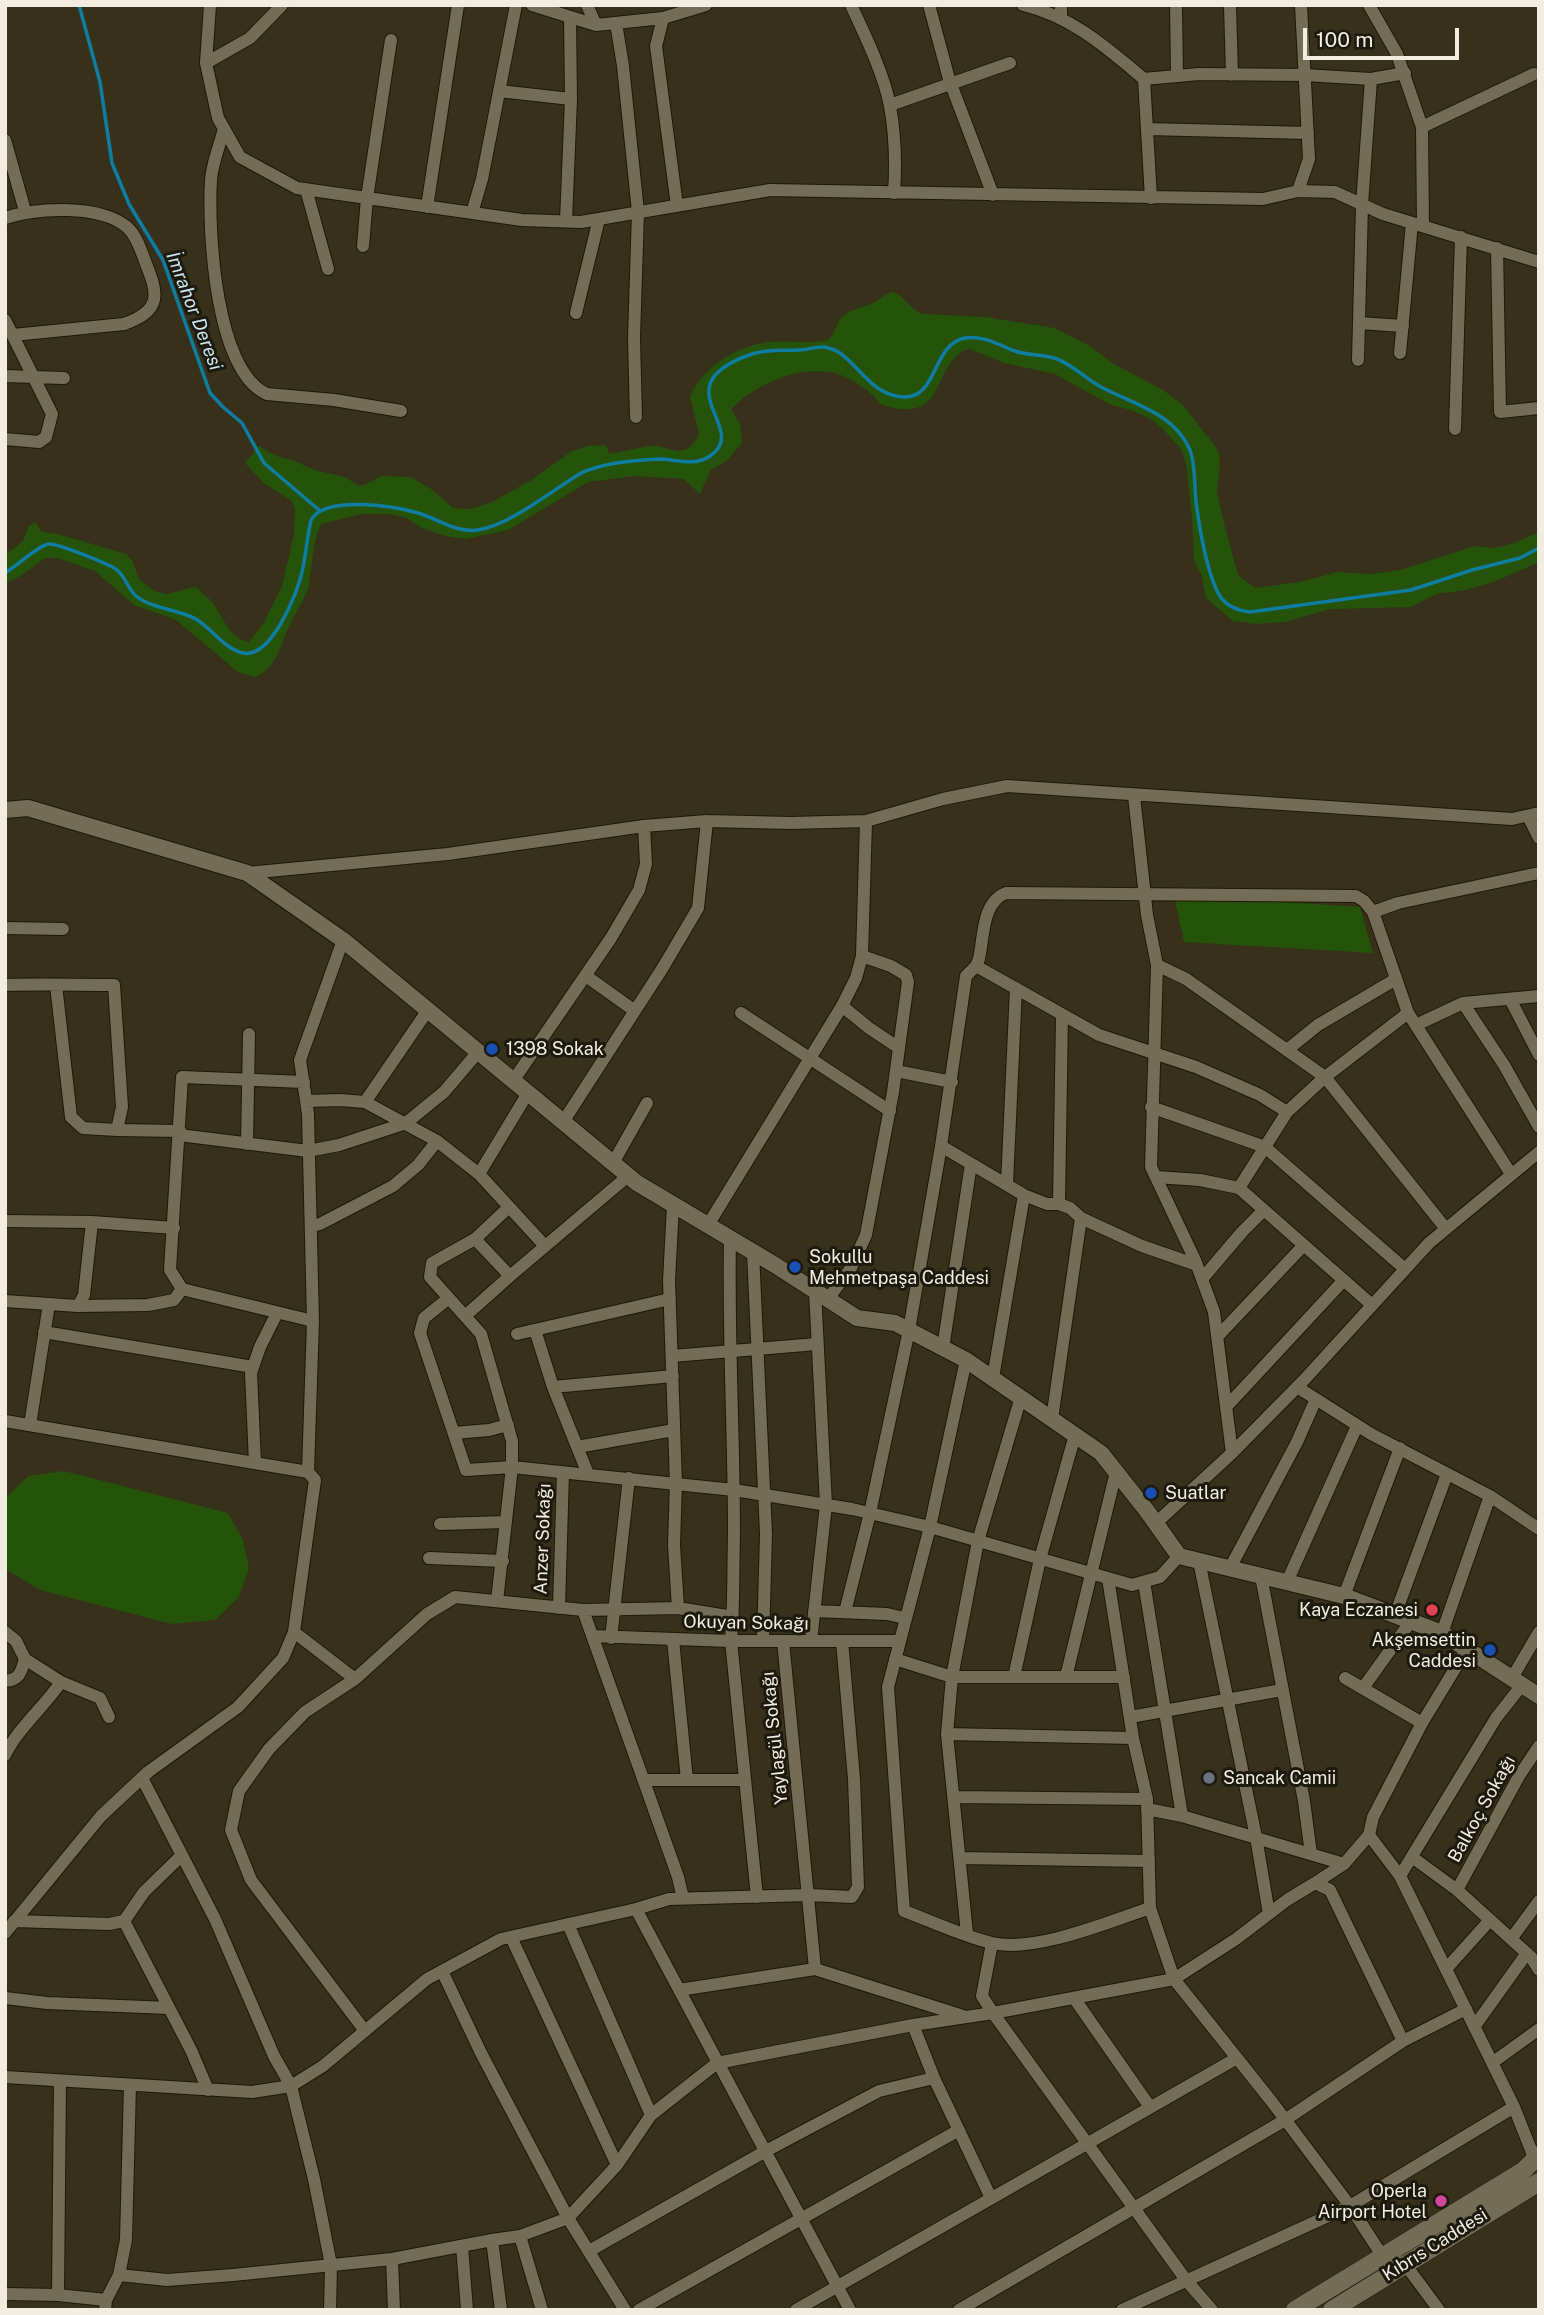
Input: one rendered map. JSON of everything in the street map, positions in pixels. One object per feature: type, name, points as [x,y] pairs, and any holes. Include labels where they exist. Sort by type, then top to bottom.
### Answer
[{"type":"main road","points":[[1295,2310],[1523,2171],[1537,2158]]},
{"type":"main road","name":"Kıbrıs Caddesi","points":[[1332,2310],[1539,2182]]},
{"type":"street","points":[[210,5],[206,63],[218,118],[240,157],[297,188],[522,220],[566,222],[599,219],[770,190],[1263,200],[1298,191],[1335,192],[1383,214],[1539,262]]},
{"type":"street","points":[[206,63],[250,38],[282,5]]},
{"type":"street","points":[[427,206],[458,5]]},
{"type":"street","points":[[472,213],[482,179],[516,5]]},
{"type":"street","points":[[532,5],[596,25],[663,18],[706,5]]},
{"type":"street","points":[[587,5],[596,25]]},
{"type":"street","points":[[851,5],[869,44],[890,105],[894,193]]},
{"type":"street","points":[[929,5],[951,84],[993,195]]},
{"type":"street","points":[[1023,5],[1045,10],[1096,39],[1144,79],[1232,75],[1371,79],[1405,73]]},
{"type":"street","points":[[1061,5],[1061,19]]},
{"type":"street","points":[[1176,5],[1177,76]]},
{"type":"street","points":[[1230,5],[1232,75]]},
{"type":"street","points":[[1298,191],[1309,159],[1301,5]]},
{"type":"street","points":[[1369,5],[1397,54],[1422,127],[1417,224],[1400,353]]},
{"type":"street","points":[[566,222],[571,99],[570,17]]},
{"type":"street","points":[[663,18],[656,46],[677,205]]},
{"type":"street","points":[[616,23],[638,212],[634,338],[636,416]]},
{"type":"street","points":[[363,246],[367,198],[391,40]]},
{"type":"street","points":[[890,105],[1010,63]]},
{"type":"street","points":[[1422,127],[1534,74]]},
{"type":"street","points":[[1144,79],[1152,198]]},
{"type":"street","points":[[1358,360],[1362,205],[1371,79]]},
{"type":"street","points":[[499,92],[571,99]]},
{"type":"street","points":[[224,128],[211,177],[211,232],[220,305],[231,349],[245,376],[259,391],[267,394],[334,400],[401,411]]},
{"type":"street","points":[[1147,129],[1308,133]]},
{"type":"street","points":[[5,140],[25,211]]},
{"type":"street","points":[[306,189],[328,269]]},
{"type":"street","points":[[5,218],[25,211],[85,210],[128,228],[139,246],[156,290],[156,297],[148,312],[124,324],[13,335]]},
{"type":"street","points":[[576,313],[599,219]]},
{"type":"street","points":[[1455,429],[1461,237]]},
{"type":"street","points":[[1497,248],[1500,412],[1539,408]]},
{"type":"street","points":[[5,320],[52,414],[46,437],[39,442],[5,439]]},
{"type":"street","points":[[1359,323],[1403,326]]},
{"type":"street","points":[[5,376],[64,378]]},
{"type":"street","points":[[247,873],[448,854],[644,826],[707,821],[866,821],[943,799],[1007,786],[1512,819],[1533,814],[1539,838]]},
{"type":"street","points":[[1133,796],[1144,893],[1157,965],[1151,1167],[1197,1265],[1214,1312],[1232,1452]]},
{"type":"street","points":[[5,810],[28,808],[247,873],[343,940],[628,1176],[858,1318],[895,1323],[966,1360],[1101,1453],[1179,1556],[1343,1596],[1442,1633],[1539,1696]]},
{"type":"street","points":[[563,1122],[698,908],[707,821]]},
{"type":"street","points":[[708,1225],[842,1006],[856,978],[862,956],[866,821]]},
{"type":"street","points":[[513,1081],[586,976],[639,890],[646,864],[644,826]]},
{"type":"street","points":[[1373,912],[1398,903],[1539,873]]},
{"type":"street","points":[[845,1612],[870,1513],[909,1330],[952,1082],[966,976],[976,967],[979,959],[989,906],[1001,895],[1144,893],[1356,896],[1373,912],[1408,1013],[1511,1174]]},
{"type":"street","points":[[5,928],[63,929]]},
{"type":"street","points":[[5,1933],[101,1816],[142,1778],[238,1707],[283,1658],[294,1632],[314,1480],[308,1472],[313,1321],[312,1226],[306,1101],[300,1060],[343,940]]},
{"type":"street","points":[[811,1641],[826,1505],[817,1343],[822,1295],[851,1268],[866,1235],[890,1111],[908,982],[906,975],[891,966],[862,956]]},
{"type":"street","points":[[1157,965],[1186,979],[1325,1077],[1446,1229]]},
{"type":"street","points":[[976,967],[1099,1035],[1196,1067],[1260,1095],[1287,1112]]},
{"type":"street","points":[[586,976],[635,1011]]},
{"type":"street","points":[[1287,1050],[1318,1025],[1396,979]]},
{"type":"street","points":[[5,985],[114,985],[122,1107],[117,1130]]},
{"type":"street","points":[[56,985],[71,1117],[83,1128],[179,1133],[308,1151],[338,1145],[406,1123],[444,1092],[478,1052]]},
{"type":"street","points":[[1006,1184],[1016,988]]},
{"type":"street","points":[[1416,1025],[1463,1003],[1539,996]]},
{"type":"street","points":[[1510,999],[1539,1055]]},
{"type":"street","points":[[1463,1003],[1504,1065],[1539,1127]]},
{"type":"street","points":[[842,1006],[899,1048]]},
{"type":"street","points":[[365,1102],[428,1010]]},
{"type":"street","points":[[741,1013],[890,1111]]},
{"type":"street","points":[[1239,1188],[1287,1112],[1325,1077],[1408,1013]]},
{"type":"street","points":[[1059,1204],[1062,1015]]},
{"type":"street","points":[[247,1144],[249,1034]]},
{"type":"street","points":[[896,1071],[952,1082]]},
{"type":"street","points":[[304,1082],[183,1077],[170,1270],[182,1289],[313,1321]]},
{"type":"street","points":[[480,1174],[528,1093]]},
{"type":"street","points":[[306,1101],[365,1102],[436,1141],[480,1174],[545,1246]]},
{"type":"street","points":[[613,1163],[647,1103]]},
{"type":"street","points":[[1151,1107],[1265,1147],[1405,1269]]},
{"type":"street","points":[[312,1226],[393,1186],[418,1165],[436,1141]]},
{"type":"street","points":[[941,1146],[1024,1195],[1047,1204],[1070,1208],[1081,1218],[1149,1249],[1197,1265]]},
{"type":"street","points":[[1156,1523],[1297,1387],[1429,1243],[1539,1153]]},
{"type":"street","points":[[943,1348],[971,1164]]},
{"type":"street","points":[[465,1316],[628,1176]]},
{"type":"street","points":[[1156,1177],[1200,1180],[1239,1188],[1372,1306]]},
{"type":"street","points":[[993,1378],[1024,1195]]},
{"type":"street","points":[[673,1205],[670,1298],[676,1483],[674,1545],[678,1608]]},
{"type":"street","points":[[497,1601],[512,1467],[512,1441],[481,1334],[430,1277],[432,1263],[475,1239],[509,1207]]},
{"type":"street","points":[[1202,1279],[1242,1231],[1264,1210]]},
{"type":"street","points":[[1052,1419],[1081,1218]]},
{"type":"street","points":[[5,1221],[92,1222],[174,1228]]},
{"type":"street","points":[[78,1306],[84,1295],[92,1222]]},
{"type":"street","points":[[730,1238],[734,1490],[731,1641],[757,1897]]},
{"type":"street","points":[[475,1239],[510,1276]]},
{"type":"street","points":[[1218,1336],[1304,1245]]},
{"type":"street","points":[[753,1252],[766,1534],[762,1641]]},
{"type":"street","points":[[1227,1405],[1344,1280]]},
{"type":"street","points":[[5,1301],[78,1306],[148,1305],[174,1300],[182,1289]]},
{"type":"street","points":[[449,1298],[424,1318],[420,1333],[466,1469],[512,1467],[629,1478],[734,1490],[826,1505],[930,1527],[1132,1585],[1160,1577],[1179,1556]]},
{"type":"street","points":[[517,1334],[670,1298]]},
{"type":"street","points":[[30,1425],[49,1304]]},
{"type":"street","points":[[255,1463],[251,1373],[260,1347],[277,1314]]},
{"type":"street","points":[[535,1329],[553,1387],[588,1474]]},
{"type":"street","points":[[44,1332],[253,1367]]},
{"type":"street","points":[[672,1356],[817,1343]]},
{"type":"street","points":[[966,1360],[930,1527],[888,1687],[904,1911],[992,1943],[1021,1945],[1061,1937],[1150,1908]]},
{"type":"street","points":[[553,1387],[673,1376]]},
{"type":"street","points":[[1297,1387],[1357,1426],[1490,1496],[1539,1529]]},
{"type":"street","points":[[967,1934],[947,1734],[952,1677],[978,1541],[1021,1397]]},
{"type":"street","points":[[1230,1568],[1297,1442],[1316,1399]]},
{"type":"street","points":[[5,1421],[308,1472]]},
{"type":"street","points":[[454,1433],[489,1430],[508,1425]]},
{"type":"street","points":[[1287,1582],[1357,1426]]},
{"type":"street","points":[[576,1447],[674,1430]]},
{"type":"street","points":[[1014,1677],[1040,1559],[1075,1435]]},
{"type":"street","points":[[1343,1596],[1400,1448]]},
{"type":"street","name":"Anzer Sokağı","points":[[559,1608],[563,1472]]},
{"type":"street","points":[[1066,1677],[1116,1472]]},
{"type":"street","points":[[1395,1615],[1447,1474]]},
{"type":"street","points":[[611,1638],[629,1478]]},
{"type":"street","points":[[1442,1633],[1490,1496]]},
{"type":"street","points":[[440,1524],[506,1522]]},
{"type":"street","points":[[429,1558],[503,1561]]},
{"type":"street","points":[[1199,1561],[1256,1837],[1269,1914]]},
{"type":"street","points":[[1261,1576],[1304,1801],[1311,1854]]},
{"type":"street","points":[[1108,1578],[1133,1738],[1147,1804],[1150,1908],[1174,1979],[1350,2206],[1383,2257],[1405,2264],[1439,2310]]},
{"type":"street","points":[[1144,1582],[1182,1816]]},
{"type":"street","points":[[365,2031],[251,1880],[231,1830],[239,1791],[269,1749],[305,1712],[355,1679],[427,1614],[455,1597],[583,1610],[678,1608],[733,1617]]},
{"type":"street","points":[[583,1610],[683,1898]]},
{"type":"street","points":[[814,1611],[887,1614],[905,1618]]},
{"type":"street","points":[[1363,1688],[1411,1621]]},
{"type":"street","points":[[5,1632],[16,1642],[26,1660],[61,1682],[100,1698],[109,1717]]},
{"type":"street","points":[[294,1632],[355,1679]]},
{"type":"street","points":[[1400,1876],[1517,1682],[1539,1632]]},
{"type":"street","name":"Okuyan Sokağı","points":[[592,1636],[731,1641],[899,1641]]},
{"type":"street","points":[[673,1640],[687,1780]]},
{"type":"street","name":"Yaylagül Sokağı","points":[[783,1641],[815,1969]]},
{"type":"street","points":[[5,2077],[252,2092],[291,2086],[323,2066],[428,1979],[501,1939],[669,1899],[809,1895],[852,1897],[858,1888],[854,1780],[842,1641]]},
{"type":"street","points":[[119,2275],[167,2280],[392,2259],[520,2235],[568,2218],[617,2165],[651,2115],[717,2063],[1174,1979],[1344,1864],[1369,1835],[1373,1817],[1422,1723],[1467,1650]]},
{"type":"street","points":[[895,1659],[952,1677],[1124,1677]]},
{"type":"street","points":[[5,1681],[14,1681],[20,1675],[26,1660]]},
{"type":"street","points":[[1345,1678],[1422,1723]]},
{"type":"street","points":[[5,1755],[14,1739],[61,1682]]},
{"type":"street","points":[[1130,1717],[1282,1690]]},
{"type":"street","points":[[947,1734],[1133,1738]]},
{"type":"street","name":"Balkoç Sokağı","points":[[1457,1890],[1519,1776],[1539,1746]]},
{"type":"street","points":[[142,1778],[215,1919],[274,2056],[291,2086],[314,2179],[331,2265],[330,2310]]},
{"type":"street","points":[[644,1780],[744,1780]]},
{"type":"street","points":[[954,1797],[1147,1804],[1344,1864]]},
{"type":"street","points":[[1369,1835],[1400,1876],[1537,2158]]},
{"type":"street","points":[[14,1921],[109,1924],[124,1920],[145,1892],[182,1856]]},
{"type":"street","points":[[1412,1857],[1457,1890],[1527,1953],[1538,1967]]},
{"type":"street","points":[[960,1858],[1149,1861]]},
{"type":"street","points":[[1315,1883],[1330,1890],[1403,2041]]},
{"type":"street","points":[[1511,1939],[1539,1901]]},
{"type":"street","points":[[636,1909],[850,2310]]},
{"type":"street","points":[[124,1920],[191,2050],[208,2090]]},
{"type":"street","points":[[1446,1969],[1490,1920]]},
{"type":"street","points":[[568,1924],[651,2115]]},
{"type":"street","points":[[511,1937],[617,2165]]},
{"type":"street","points":[[992,1943],[982,1996],[1186,2280],[1212,2310]]},
{"type":"street","points":[[1475,2027],[1527,1953]]},
{"type":"street","points":[[678,1990],[815,1969],[966,2017]]},
{"type":"street","points":[[442,1970],[481,2053],[568,2218],[625,2310]]},
{"type":"street","points":[[5,1998],[47,2003],[169,2008]]},
{"type":"street","points":[[1074,1998],[1150,2108]]},
{"type":"street","points":[[959,2310],[1285,2120],[1403,2041],[1466,2009]]},
{"type":"street","points":[[913,2025],[934,2078],[991,2198]]},
{"type":"street","points":[[1492,2063],[1539,2029]]},
{"type":"street","points":[[796,2310],[1237,2058]]},
{"type":"street","points":[[589,2251],[764,2152],[879,2091],[934,2078]]},
{"type":"street","points":[[58,2295],[60,2081]]},
{"type":"street","points":[[5,2294],[58,2295],[105,2305],[119,2275],[126,2240],[130,2085]]},
{"type":"street","points":[[1122,2310],[1350,2206],[1514,2107]]},
{"type":"street","points":[[639,2310],[959,2130]]},
{"type":"street","points":[[520,2235],[542,2310]]},
{"type":"street","points":[[492,2241],[501,2310]]},
{"type":"street","points":[[462,2246],[467,2310]]},
{"type":"street","points":[[392,2259],[394,2310]]},
{"type":"green space","points":[[892,292],[923,314],[986,317],[1054,328],[1090,346],[1114,364],[1163,390],[1183,405],[1218,450],[1220,462],[1217,491],[1222,516],[1238,575],[1255,588],[1299,582],[1338,572],[1372,574],[1400,570],[1475,546],[1492,548],[1512,544],[1539,532],[1539,562],[1496,581],[1466,590],[1436,594],[1411,607],[1330,609],[1285,622],[1256,624],[1233,621],[1206,598],[1201,574],[1194,560],[1186,464],[1181,449],[1162,428],[1149,418],[1111,405],[1055,374],[1004,363],[970,349],[957,355],[937,390],[919,407],[903,409],[880,404],[873,395],[856,383],[825,371],[791,375],[758,388],[731,409],[740,424],[742,443],[726,461],[710,471],[700,494],[684,479],[635,476],[588,482],[508,530],[465,539],[445,536],[422,528],[405,517],[389,514],[361,514],[321,524],[314,545],[306,594],[274,662],[255,677],[238,672],[176,620],[134,605],[95,571],[57,558],[45,558],[22,575],[5,583],[5,555],[23,541],[29,526],[36,522],[41,532],[58,534],[126,554],[132,560],[139,579],[154,591],[166,594],[195,587],[212,602],[231,632],[249,642],[265,621],[282,586],[294,534],[295,508],[292,501],[265,484],[245,463],[259,446],[276,456],[314,470],[345,477],[359,486],[381,476],[411,477],[431,489],[453,508],[470,509],[490,503],[530,481],[572,451],[588,446],[606,445],[609,454],[649,446],[677,450],[688,448],[699,434],[690,397],[703,377],[720,361],[740,350],[763,343],[828,340],[843,316]]},
{"type":"green space","points":[[1174,895],[1360,907],[1373,953],[1184,942]]},
{"type":"green space","points":[[64,1471],[228,1513],[243,1540],[249,1568],[239,1597],[215,1620],[172,1624],[40,1590],[7,1570],[7,1496],[29,1476]]},
{"type":"waterway","name":"İmrahor Deresi","points":[[79,5],[100,82],[112,163],[129,204],[163,260],[210,393],[242,423],[264,463],[319,510]]},
{"type":"waterway","points":[[5,573],[44,546],[49,544],[62,547],[114,568],[133,593],[142,600],[196,619],[236,651],[253,652],[273,636],[289,609],[302,572],[311,520],[330,507],[361,504],[418,513],[462,529],[478,530],[490,527],[590,470],[629,461],[659,459],[691,462],[710,456],[720,445],[721,433],[709,393],[712,379],[725,366],[752,354],[829,348],[840,353],[884,392],[904,397],[915,395],[923,389],[946,350],[954,342],[972,337],[991,341],[1020,353],[1052,357],[1074,368],[1095,384],[1152,411],[1174,427],[1183,437],[1192,456],[1199,525],[1212,580],[1222,599],[1238,610],[1250,612],[1411,590],[1520,558],[1539,548]]},
{"type":"place","name":"1398 Sokak","points":[[492,1049]]},
{"type":"place","name":"Sokullu Mehmetpaşa Caddesi","points":[[795,1267]]},
{"type":"place","name":"Suatlar","points":[[1151,1493]]},
{"type":"place","name":"Kaya Eczanesi","points":[[1432,1610]]},
{"type":"place","name":"Akşemsettin Caddesi","points":[[1490,1650]]},
{"type":"place","name":"Sancak Camii","points":[[1209,1778]]},
{"type":"place","name":"Operla Airport Hotel","points":[[1441,2201]]}]
